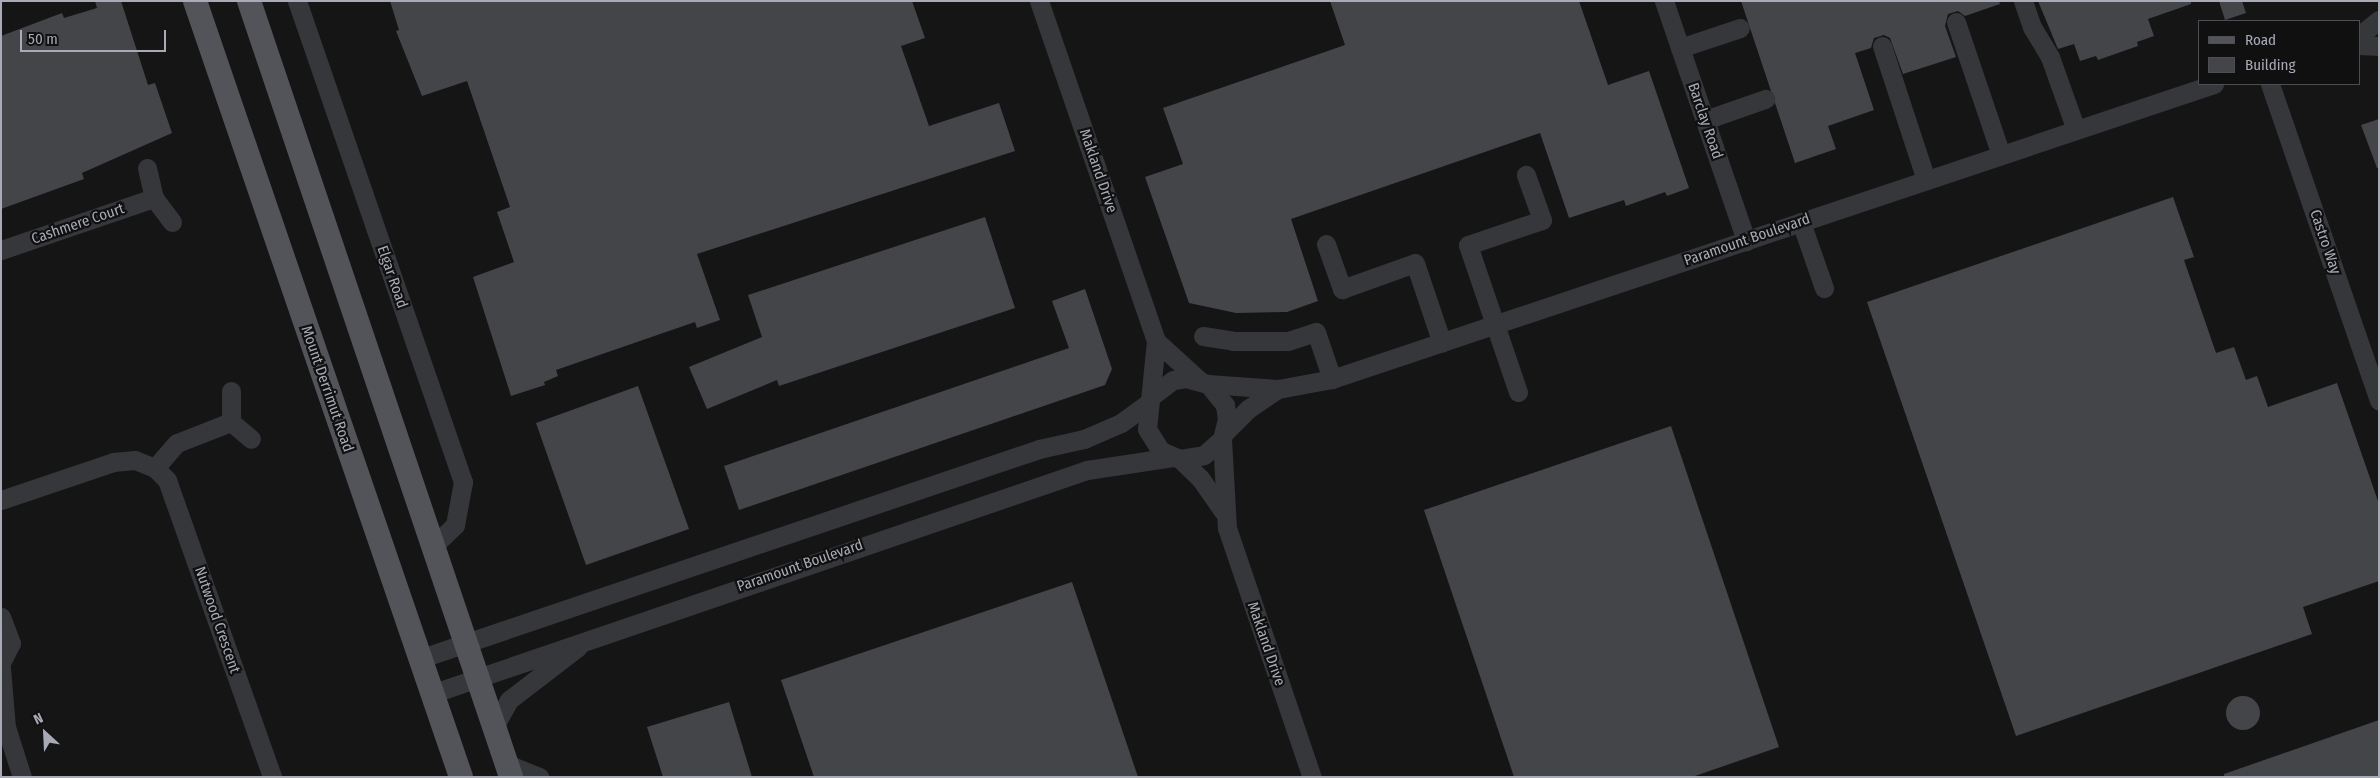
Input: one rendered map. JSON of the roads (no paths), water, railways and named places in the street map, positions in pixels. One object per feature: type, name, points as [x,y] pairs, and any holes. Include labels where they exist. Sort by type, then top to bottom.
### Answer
[{"type":"main road","name":"Mount Derrimut Road","points":[[195,1],[461,777]]},
{"type":"main road","points":[[249,1],[509,770]]},
{"type":"street","name":"Elgar Road","points":[[297,1],[463,482],[454,525],[433,546]]},
{"type":"street","name":"Makland Drive","points":[[1039,1],[1156,341],[1150,400]]},
{"type":"street","name":"Barclay Road","points":[[1664,1],[1746,241]]},
{"type":"street","points":[[2023,1],[2032,27],[2050,57],[2076,130]]},
{"type":"street","points":[[2360,35],[2379,20]]},
{"type":"street","points":[[1956,22],[2001,155]]},
{"type":"street","points":[[1680,48],[1740,28]]},
{"type":"street","points":[[2360,45],[2379,46]]},
{"type":"street","points":[[1882,46],[1926,180]]},
{"type":"street","name":"Paramount Boulevard","points":[[1204,382],[1278,389],[1332,379],[2211,85]]},
{"type":"street","name":"Castro Way","points":[[2270,85],[2379,401]]},
{"type":"street","points":[[1705,120],[1765,99]]},
{"type":"street","points":[[147,168],[154,198],[172,222]]},
{"type":"street","points":[[1518,392],[1468,245],[1542,220],[1526,175]]},
{"type":"street","name":"Cashmere Court","points":[[1,250],[154,198]]},
{"type":"street","points":[[1802,222],[1824,288]]},
{"type":"street","points":[[1326,244],[1342,289],[1415,263],[1442,342]]},
{"type":"street","points":[[1202,336],[1233,341],[1288,342],[1316,332],[1332,379]]},
{"type":"street","name":"Makland Drive","points":[[1156,341],[1204,382]]},
{"type":"street","points":[[419,659],[1040,448],[1084,439],[1121,423],[1173,380],[1204,382],[1225,405],[1223,435],[1204,455],[1177,458],[1161,451],[1147,429],[1150,400]]},
{"type":"street","name":"Paramount Boulevard","points":[[1223,435],[1248,409],[1278,389]]},
{"type":"street","points":[[230,391],[231,422],[251,439]]},
{"type":"street","points":[[1,500],[113,462],[135,460],[155,468],[177,443],[231,422]]},
{"type":"street","name":"Makland Drive","points":[[1223,435],[1223,511]]},
{"type":"street","name":"Makland Drive","points":[[1177,458],[1200,478],[1223,511],[1312,777]]},
{"type":"street","name":"Paramount Boulevard","points":[[431,694],[477,676],[591,637],[1087,470],[1177,458]]},
{"type":"street","name":"Nutwood Crescent","points":[[155,468],[168,480],[176,501],[272,777]]},
{"type":"street","points":[[1,617],[11,643],[1,663]]},
{"type":"street","points":[[494,727],[509,700],[591,637]]},
{"type":"street","points":[[1,668],[4,723],[22,777]]},
{"type":"street","points":[[509,770],[540,777]]}]
